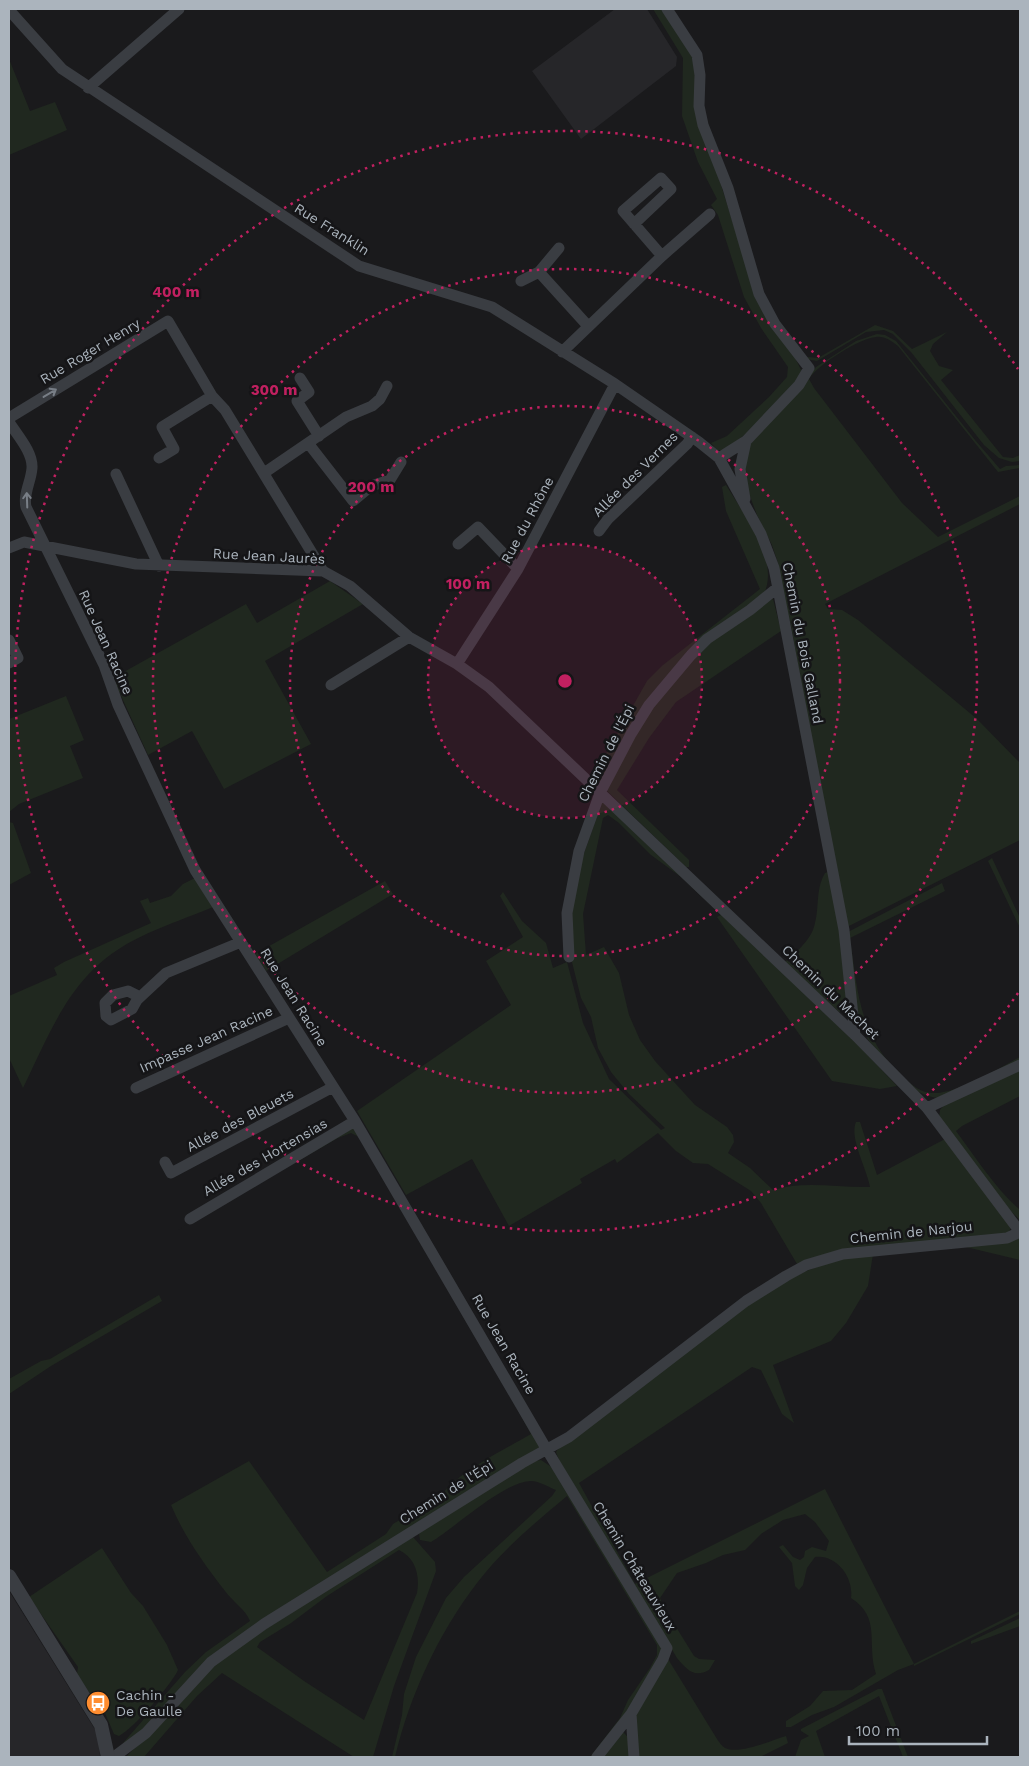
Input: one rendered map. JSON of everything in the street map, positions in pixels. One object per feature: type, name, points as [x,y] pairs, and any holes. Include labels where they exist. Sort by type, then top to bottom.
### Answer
[{"type":"street","points":[[88,88],[179,9]]},
{"type":"street","points":[[667,9],[697,55],[700,75],[699,106],[703,125],[728,188],[759,294],[774,324],[809,368],[800,385],[746,441],[718,458]]},
{"type":"street","name":"Rue Franklin","points":[[9,10],[62,69],[88,88],[360,266],[492,307],[615,384],[692,437],[718,458]]},
{"type":"street","points":[[562,352],[662,256],[710,214]]},
{"type":"street","points":[[634,224],[662,256]]},
{"type":"street","points":[[521,281],[539,272],[559,248]]},
{"type":"street","points":[[539,272],[588,326]]},
{"type":"street","name":"Rue Roger Henry","points":[[9,418],[168,320],[212,396]]},
{"type":"street","points":[[300,378],[309,392],[297,401],[319,436]]},
{"type":"street","name":"Rue du Rhône","points":[[457,664],[518,570],[615,384]]},
{"type":"street","points":[[264,473],[346,416],[372,406],[380,399],[388,386]]},
{"type":"street","points":[[159,458],[174,449],[162,427],[212,396],[224,410],[264,473],[323,572]]},
{"type":"street","points":[[9,422],[30,456],[32,468],[24,500],[44,545]]},
{"type":"street","name":"Allée des Vernes","points":[[599,531],[608,519],[687,444],[692,437]]},
{"type":"street","points":[[746,441],[740,469],[747,508]]},
{"type":"street","points":[[308,443],[353,501],[372,486],[390,480],[401,462]]},
{"type":"street","name":"Chemin du Bois Galland","points":[[718,458],[747,508],[770,555],[844,930],[855,1036]]},
{"type":"street","points":[[116,474],[159,566]]},
{"type":"street","points":[[458,544],[478,527],[518,570]]},
{"type":"street","name":"Rue Jean Jaurès","points":[[9,548],[24,542],[136,564],[323,572],[350,586],[409,637],[457,664],[489,687],[600,793]]},
{"type":"street","name":"Rue Jean Racine","points":[[44,545],[104,665],[118,705],[195,870],[355,1122],[547,1450]]},
{"type":"street","name":"Chemin de l'Épi","points":[[570,957],[567,913],[569,894],[579,851],[600,793],[648,705],[707,639],[750,610],[777,588]]},
{"type":"street","points":[[331,685],[409,637]]},
{"type":"street","points":[[9,640],[18,658],[9,663]]},
{"type":"street","name":"Chemin du Machet","points":[[600,793],[928,1108],[1020,1232]]},
{"type":"street","points":[[140,998],[166,973],[241,942]]},
{"type":"street","name":"Impasse Jean Racine","points":[[136,1088],[289,1018]]},
{"type":"street","points":[[928,1108],[1020,1065]]},
{"type":"street","name":"Allée des Bleuets","points":[[165,1162],[171,1173],[333,1088]]},
{"type":"street","name":"Allée des Hortensias","points":[[190,1219],[355,1122]]},
{"type":"street","name":"Chemin de Narjou","points":[[806,1265],[855,1252],[1007,1238],[1020,1232]]},
{"type":"street","name":"Chemin de l'Épi","points":[[114,1757],[146,1733],[211,1662],[264,1624],[522,1463],[569,1437],[746,1302],[806,1265]]},
{"type":"street","name":"Chemin Châteauvieux","points":[[547,1450],[667,1648],[663,1659],[631,1714]]},
{"type":"street","points":[[9,1576],[101,1725],[108,1757]]},
{"type":"street","points":[[597,1757],[631,1714]]},
{"type":"street","points":[[631,1714],[634,1757]]},
{"type":"shaded area","points":[[615,9],[647,9],[677,57],[676,66],[581,139],[532,71]]},
{"type":"shaded area","points":[[653,9],[664,9],[692,49],[716,169],[740,245],[801,370],[800,377],[747,433],[725,450],[717,450],[711,443],[727,436],[769,397],[787,377],[788,367],[761,328],[744,297],[718,215],[711,205],[717,199],[698,162],[682,116],[683,58]]},
{"type":"shaded area","points":[[9,59],[30,111],[55,102],[67,130],[9,155]]},
{"type":"shaded area","points":[[875,325],[893,331],[912,349],[947,332],[933,344],[930,351],[939,366],[953,370],[941,380],[1003,457],[1013,458],[1020,455],[1020,461],[1012,462],[999,458],[984,445],[911,352],[893,334],[884,330],[866,332],[817,361],[806,359],[808,357],[818,358]]},
{"type":"shaded area","points":[[877,334],[885,335],[896,341],[1000,469],[1006,466],[1020,465],[1020,468],[998,472],[898,346],[882,337],[869,339],[850,347],[829,360],[809,379],[902,503],[938,537],[1020,496],[1020,504],[825,604],[828,609],[842,610],[858,620],[977,719],[1020,763],[1020,840],[845,928],[790,620],[786,619],[778,563],[772,545],[757,515],[745,483],[744,473],[751,439],[816,367],[856,341]]},
{"type":"shaded area","points":[[726,485],[758,537],[764,552],[768,580],[764,594],[687,651],[598,787],[591,780],[647,681],[663,665],[760,589],[726,511],[722,487]]},
{"type":"shaded area","points":[[330,581],[363,604],[265,661],[311,744],[224,789],[192,731],[148,755],[113,678],[246,604],[257,623]]},
{"type":"shaded area","points":[[773,599],[781,631],[676,702],[649,738],[617,790],[689,860],[689,867],[686,867],[607,791],[645,715],[692,658],[714,639],[766,601]]},
{"type":"shaded area","points":[[66,696],[84,740],[70,746],[83,778],[19,804],[9,812],[9,719]]},
{"type":"shaded area","points":[[603,800],[862,1049],[897,1086],[880,1089],[832,1081],[717,917],[721,915],[681,877],[651,855],[619,823],[608,815],[603,818],[583,914],[586,955],[604,947],[619,973],[629,1015],[640,1040],[655,1061],[695,1105],[727,1127],[733,1135],[734,1142],[728,1153],[750,1168],[773,1190],[797,1185],[870,1187],[855,1136],[856,1122],[860,1122],[877,1175],[945,1139],[1011,1225],[1009,1233],[797,1264],[761,1203],[751,1191],[708,1164],[693,1163],[676,1151],[658,1133],[617,1163],[615,1159],[580,1179],[582,1183],[509,1226],[472,1159],[406,1195],[357,1111],[511,1005],[486,961],[523,937],[500,896],[503,892],[522,921],[546,943],[553,968],[567,962],[583,1023],[609,1079],[661,1130],[665,1128],[629,1094],[611,1072],[598,1048],[591,1017],[581,998],[572,962],[570,945],[573,884]]},
{"type":"shaded area","points":[[9,822],[13,823],[31,873],[9,885]]},
{"type":"shaded area","points":[[992,858],[1020,918],[1020,928],[988,861]]},
{"type":"shaded area","points":[[828,872],[840,932],[848,1008],[839,1012],[784,963],[801,947],[812,932],[816,920],[820,886],[825,873]]},
{"type":"shaded area","points":[[195,878],[213,907],[154,930],[132,941],[104,960],[88,975],[62,1010],[23,1088],[9,1058],[9,996],[57,975],[54,968],[64,962],[151,923],[140,901],[148,898],[150,903],[171,896],[183,884]]},
{"type":"shaded area","points":[[385,881],[393,894],[266,971],[255,954]]},
{"type":"shaded area","points":[[942,883],[945,891],[850,938],[855,977],[869,1030],[888,1062],[914,1086],[922,1091],[931,1093],[956,1089],[1020,1057],[1020,1062],[937,1098],[919,1092],[900,1077],[872,1046],[865,1034],[853,991],[846,933]]},
{"type":"shaded area","points":[[1020,1070],[1020,1096],[962,1126],[956,1131],[994,1182],[1020,1210],[1020,1220],[1001,1202],[939,1119],[940,1110],[944,1105]]},
{"type":"shaded area","points":[[353,1128],[374,1158],[535,1430],[540,1447],[325,1581],[207,1660],[140,1733],[132,1740],[123,1743],[185,1672],[206,1652],[250,1621],[202,1560],[188,1539],[171,1505],[249,1461],[327,1572],[386,1534],[393,1524],[443,1494],[449,1486],[470,1470],[531,1434],[487,1354],[359,1137],[351,1133],[338,1138],[176,1231]]},
{"type":"shaded area","points":[[1020,1237],[1020,1260],[966,1247]]},
{"type":"shaded area","points":[[873,1254],[868,1286],[846,1323],[831,1341],[773,1365],[794,1423],[782,1414],[761,1370],[752,1367],[579,1483],[635,1584],[825,1489],[914,1664],[898,1670],[834,1707],[812,1715],[791,1727],[786,1727],[786,1721],[810,1706],[823,1691],[852,1690],[876,1674],[873,1663],[870,1623],[867,1614],[861,1606],[851,1598],[850,1582],[842,1568],[830,1559],[815,1557],[807,1568],[803,1585],[799,1590],[795,1586],[792,1563],[779,1547],[783,1545],[793,1557],[800,1560],[804,1557],[805,1551],[812,1547],[826,1551],[829,1541],[815,1522],[805,1514],[783,1520],[761,1534],[745,1550],[723,1555],[677,1573],[660,1598],[663,1606],[694,1656],[699,1659],[715,1660],[709,1670],[699,1673],[691,1672],[677,1658],[556,1452],[561,1445],[743,1307],[801,1273],[838,1259]]},
{"type":"shaded area","points":[[159,1295],[162,1301],[51,1366],[9,1394],[9,1379],[41,1361],[50,1359]]},
{"type":"shaded area","points":[[541,1460],[556,1470],[662,1649],[633,1703],[594,1757],[590,1757],[620,1718],[628,1700],[650,1668],[657,1655],[657,1645],[567,1496],[508,1548],[477,1583],[463,1603],[427,1666],[417,1688],[395,1757],[392,1757],[402,1715],[404,1694],[416,1657],[446,1598],[464,1577],[552,1496],[556,1490],[533,1481],[519,1484],[493,1497],[431,1542],[420,1540],[419,1533],[531,1462]]},
{"type":"shaded area","points":[[413,1537],[435,1562],[436,1571],[394,1686],[373,1757],[354,1757],[222,1673],[197,1696],[144,1757],[126,1757],[218,1660],[375,1558]],"holes":[[[399,1550],[405,1553],[416,1568],[418,1580],[417,1593],[364,1720],[304,1681],[257,1647],[260,1642],[291,1623],[327,1596]]]},
{"type":"shaded area","points":[[102,1548],[131,1593],[143,1606],[167,1645],[178,1670],[152,1706],[119,1736],[114,1734],[101,1704],[94,1696],[92,1697],[77,1674],[78,1667],[29,1597]]},
{"type":"shaded area","points":[[9,1591],[99,1736],[100,1757],[9,1757]]},
{"type":"shaded area","points":[[1020,1611],[1020,1614],[914,1666],[914,1664]]},
{"type":"shaded area","points":[[1020,1618],[1020,1626],[971,1644],[971,1641]]},
{"type":"shaded area","points":[[668,1659],[717,1739],[725,1748],[739,1750],[786,1736],[788,1743],[762,1756],[637,1757],[635,1717]]},
{"type":"shaded area","points":[[878,1689],[882,1689],[908,1757],[903,1757],[879,1696],[816,1731],[825,1757],[795,1757],[801,1740],[809,1736],[801,1731],[801,1729]]},
{"type":"shaded area","points":[[622,1731],[628,1737],[630,1757],[600,1757]]},
{"type":"place","name":"Cachin - De Gaulle","points":[[98,1703]]}]
